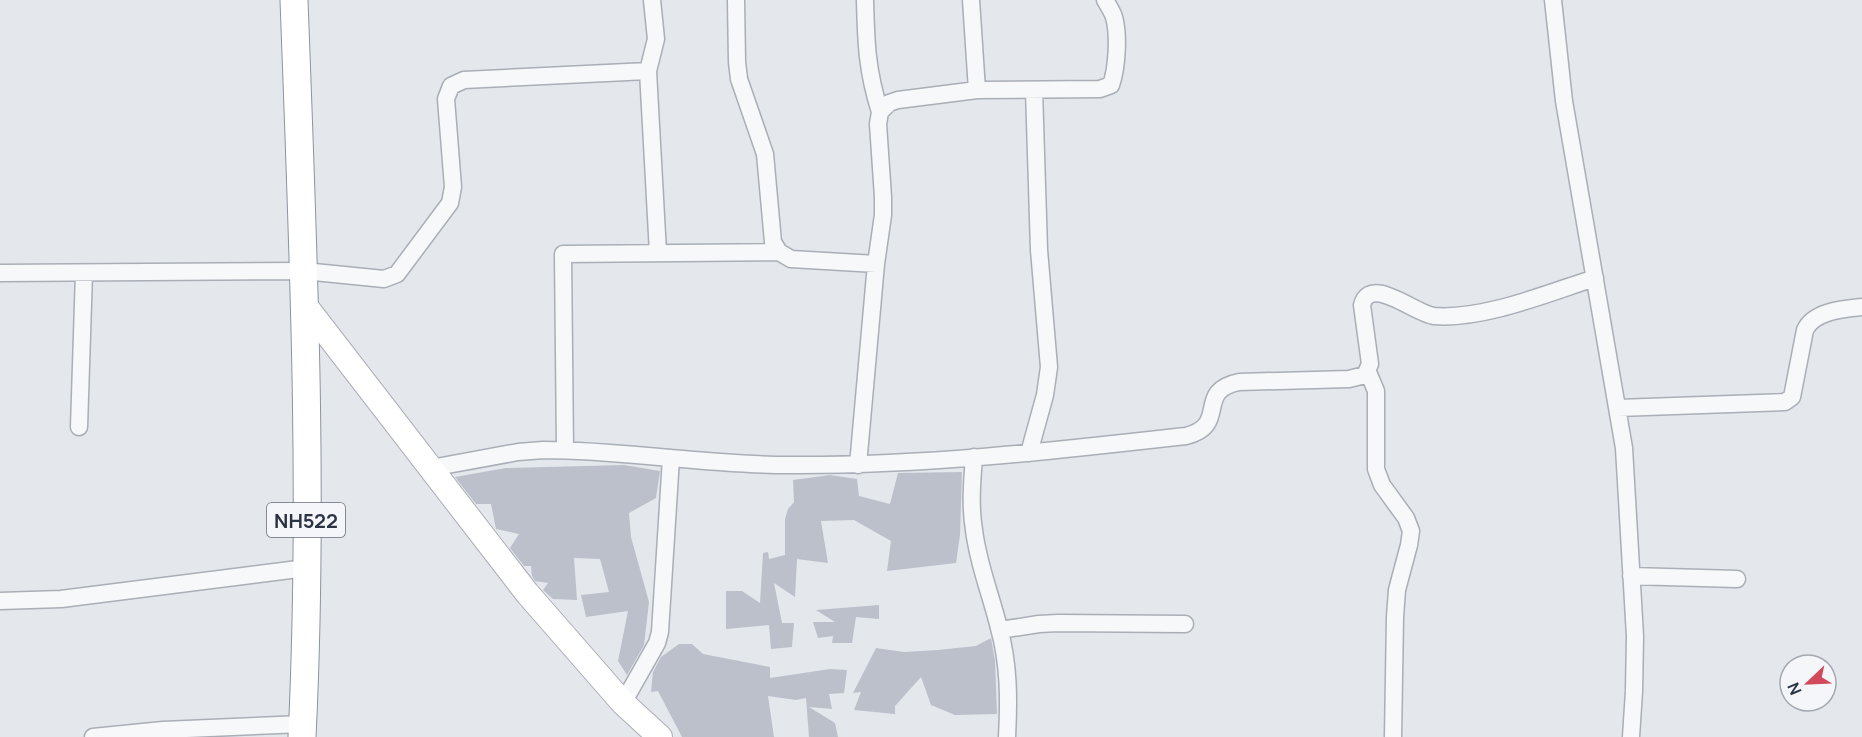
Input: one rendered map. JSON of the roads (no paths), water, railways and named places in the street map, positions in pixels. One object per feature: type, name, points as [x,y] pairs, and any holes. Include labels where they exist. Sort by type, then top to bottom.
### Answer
[{"type":"highway","name":"NH522","points":[[294,0],[304,271],[306,568],[302,730]]},
{"type":"main road","points":[[304,304],[527,592],[623,703],[660,737]]},
{"type":"street","points":[[652,0],[656,39],[648,71],[658,254]]},
{"type":"street","points":[[736,0],[736,62],[765,154],[773,242],[779,252],[791,259],[876,264]]},
{"type":"street","points":[[858,465],[883,206],[878,124],[880,112],[867,62],[865,0]]},
{"type":"street","points":[[970,0],[977,90]]},
{"type":"street","points":[[880,112],[898,100],[977,90],[1100,89],[1110,85],[1115,73],[1116,30],[1114,15],[1105,0]]},
{"type":"street","points":[[1553,0],[1564,101],[1624,448],[1635,636],[1631,737]]},
{"type":"street","points":[[0,273],[304,271],[384,279],[396,274],[450,203],[453,187],[446,99],[451,86],[464,80],[648,71]]},
{"type":"street","points":[[1029,453],[1045,394],[1049,367],[1039,250],[1034,90]]},
{"type":"street","points":[[565,450],[563,254],[779,252]]},
{"type":"street","points":[[79,427],[84,273]]},
{"type":"street","points":[[1393,737],[1397,590],[1411,531],[1406,518],[1382,485],[1376,469],[1376,392],[1368,372],[1370,355],[1363,300],[1371,294],[1382,293],[1418,312],[1450,316],[1481,312],[1595,278]]},
{"type":"street","points":[[1618,408],[1788,401],[1792,397],[1805,330],[1810,321],[1818,316],[1862,307]]},
{"type":"street","points":[[431,468],[518,452],[565,450],[785,465],[858,465],[1029,453],[1201,432],[1208,424],[1217,391],[1231,384],[1349,379],[1361,377],[1368,372]]},
{"type":"street","points":[[974,457],[971,494],[974,532],[1000,630],[1009,686],[1007,737]]},
{"type":"street","points":[[623,703],[657,643],[660,632],[671,458]]},
{"type":"street","points":[[0,601],[61,599],[306,568]]},
{"type":"street","points":[[1631,576],[1737,579]]},
{"type":"street","points":[[1000,630],[1048,623],[1185,624]]},
{"type":"street","points":[[93,737],[163,730],[302,730]]}]
